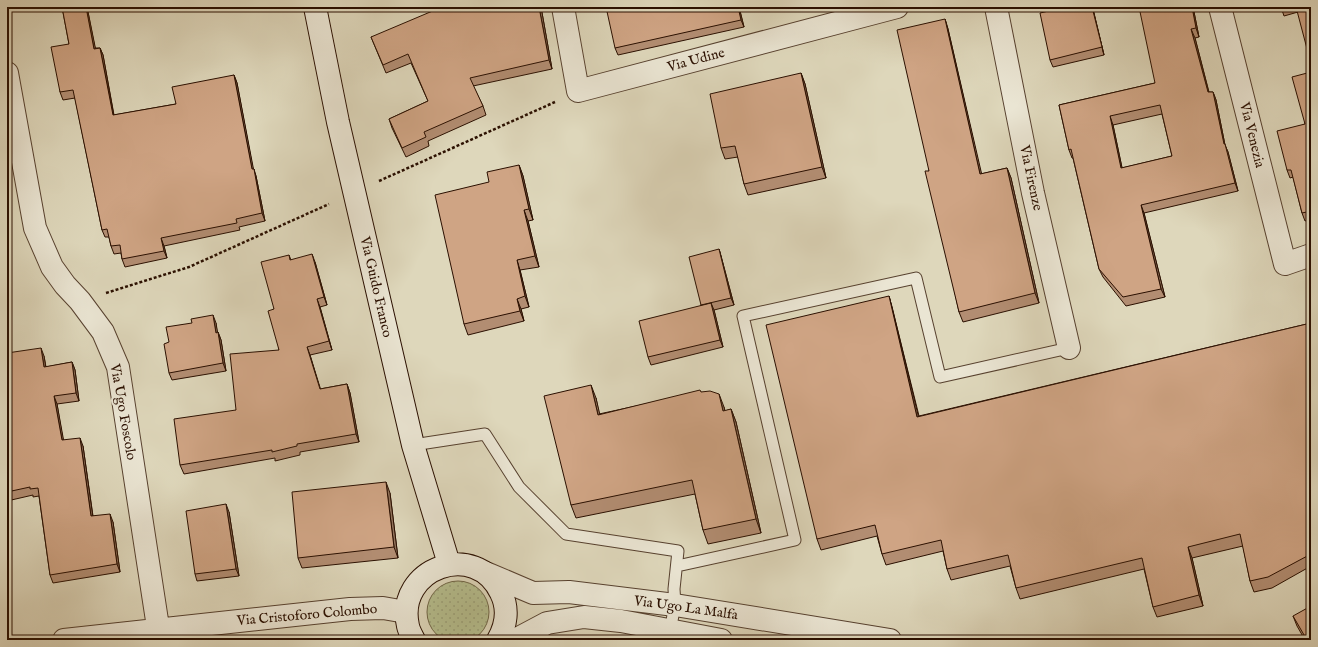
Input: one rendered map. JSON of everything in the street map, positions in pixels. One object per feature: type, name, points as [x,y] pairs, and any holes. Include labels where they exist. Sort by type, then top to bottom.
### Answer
[{"type":"street","name":"Via Guido Franco","points":[[315,7],[338,122],[413,445],[449,564]]},
{"type":"street","name":"Via Udine","points":[[563,7],[578,91],[897,7]]},
{"type":"street","name":"Via Firenze","points":[[996,7],[1033,193],[1069,348]]},
{"type":"street","name":"Via Venezia","points":[[1220,7],[1285,264],[1311,255]]},
{"type":"street","name":"Via Ugo Foscolo","points":[[7,73],[35,228],[52,267],[64,285],[80,301],[103,332],[118,366],[159,635]]},
{"type":"street","points":[[414,640],[408,627],[406,612],[410,595],[419,580],[432,570],[449,564],[462,564],[474,567],[486,573],[497,585],[504,599],[506,615],[503,631],[498,640]]},
{"type":"street","name":"Via Ugo La Malfa","points":[[486,573],[533,593],[569,592],[675,605],[890,640]]},
{"type":"street","name":"Via Cristoforo Colombo","points":[[64,640],[159,635],[350,609],[383,608],[406,612]]},
{"type":"street","name":"Via Ugo La Malfa","points":[[515,640],[546,623],[584,617],[621,621],[721,640]]},
{"type":"lane","points":[[676,566],[795,540],[743,316],[916,278],[940,377],[1069,348]]},
{"type":"lane","points":[[413,445],[485,434],[519,487],[566,534],[678,551],[674,589],[675,605],[670,631]]},
{"type":"green space","points":[[458,581],[475,586],[480,590],[484,595],[489,612],[484,629],[480,634],[475,638],[458,643],[441,638],[436,634],[432,629],[427,612],[432,595],[436,590],[441,586]]},
{"type":"building","points":[[62,7],[86,7],[94,49],[100,48],[113,115],[176,104],[172,87],[234,75],[262,213],[236,219],[237,223],[161,238],[164,251],[122,259],[120,245],[111,246],[107,229],[102,230],[73,90],[60,92],[51,47],[69,44]]},
{"type":"building","points":[[442,7],[539,7],[549,60],[470,78],[483,106],[424,132],[426,137],[402,148],[389,119],[428,101],[408,54],[383,65],[371,37]]},
{"type":"building","points":[[606,7],[738,7],[741,20],[615,48]]},
{"type":"building","points":[[1066,7],[1092,7],[1102,47],[1050,60],[1040,13]]},
{"type":"building","points":[[1139,7],[1192,7],[1196,28],[1191,29],[1208,92],[1213,92],[1224,144],[1235,183],[1141,205],[1161,289],[1123,297],[1099,269],[1071,149],[1069,150],[1059,105],[1155,83]],"holes":[[[1160,105],[1172,156],[1121,168],[1110,116]]]},
{"type":"building","points":[[1296,7],[1311,7],[1311,64]]},
{"type":"building","points":[[945,19],[980,174],[1007,168],[1035,293],[959,312],[925,171],[929,171],[897,30]]},
{"type":"building","points":[[1311,72],[1311,211],[1302,213],[1291,170],[1287,170],[1277,131],[1305,124],[1292,77]]},
{"type":"building","points":[[801,73],[822,167],[744,184],[735,146],[721,148],[710,94]]},
{"type":"building","points":[[519,165],[529,209],[524,210],[535,256],[517,260],[525,296],[517,299],[520,311],[464,324],[435,195],[489,182],[487,172]]},
{"type":"building","points":[[719,249],[731,298],[701,305],[689,257]]},
{"type":"building","points":[[312,254],[324,297],[317,299],[329,341],[307,347],[320,389],[347,384],[356,434],[297,444],[297,446],[272,452],[272,450],[180,465],[174,419],[236,410],[230,354],[279,350],[268,311],[274,309],[261,262],[289,255],[290,260]]},
{"type":"building","points":[[889,296],[917,417],[1311,323],[1311,554],[1268,577],[1250,581],[1240,534],[1188,547],[1199,595],[1153,607],[1142,558],[1016,588],[1008,555],[947,569],[941,540],[882,554],[875,525],[817,539],[766,325]]},
{"type":"building","points":[[711,303],[720,340],[648,357],[639,321]]},
{"type":"building","points":[[213,315],[216,333],[218,332],[223,363],[169,373],[164,344],[169,342],[166,327],[192,323],[191,319]]},
{"type":"building","points":[[41,348],[44,367],[72,362],[76,393],[54,396],[62,440],[80,438],[91,516],[110,514],[117,564],[50,575],[38,488],[30,489],[30,487],[7,492],[7,353]]},
{"type":"building","points":[[591,385],[598,415],[700,390],[701,392],[710,391],[719,394],[723,411],[731,409],[756,519],[703,530],[692,480],[571,505],[544,396]]},
{"type":"building","points":[[386,482],[394,547],[298,558],[292,492]]},
{"type":"building","points":[[226,504],[236,569],[195,574],[186,511]]},
{"type":"building","points":[[1311,606],[1311,640],[1307,640],[1293,616]]}]
